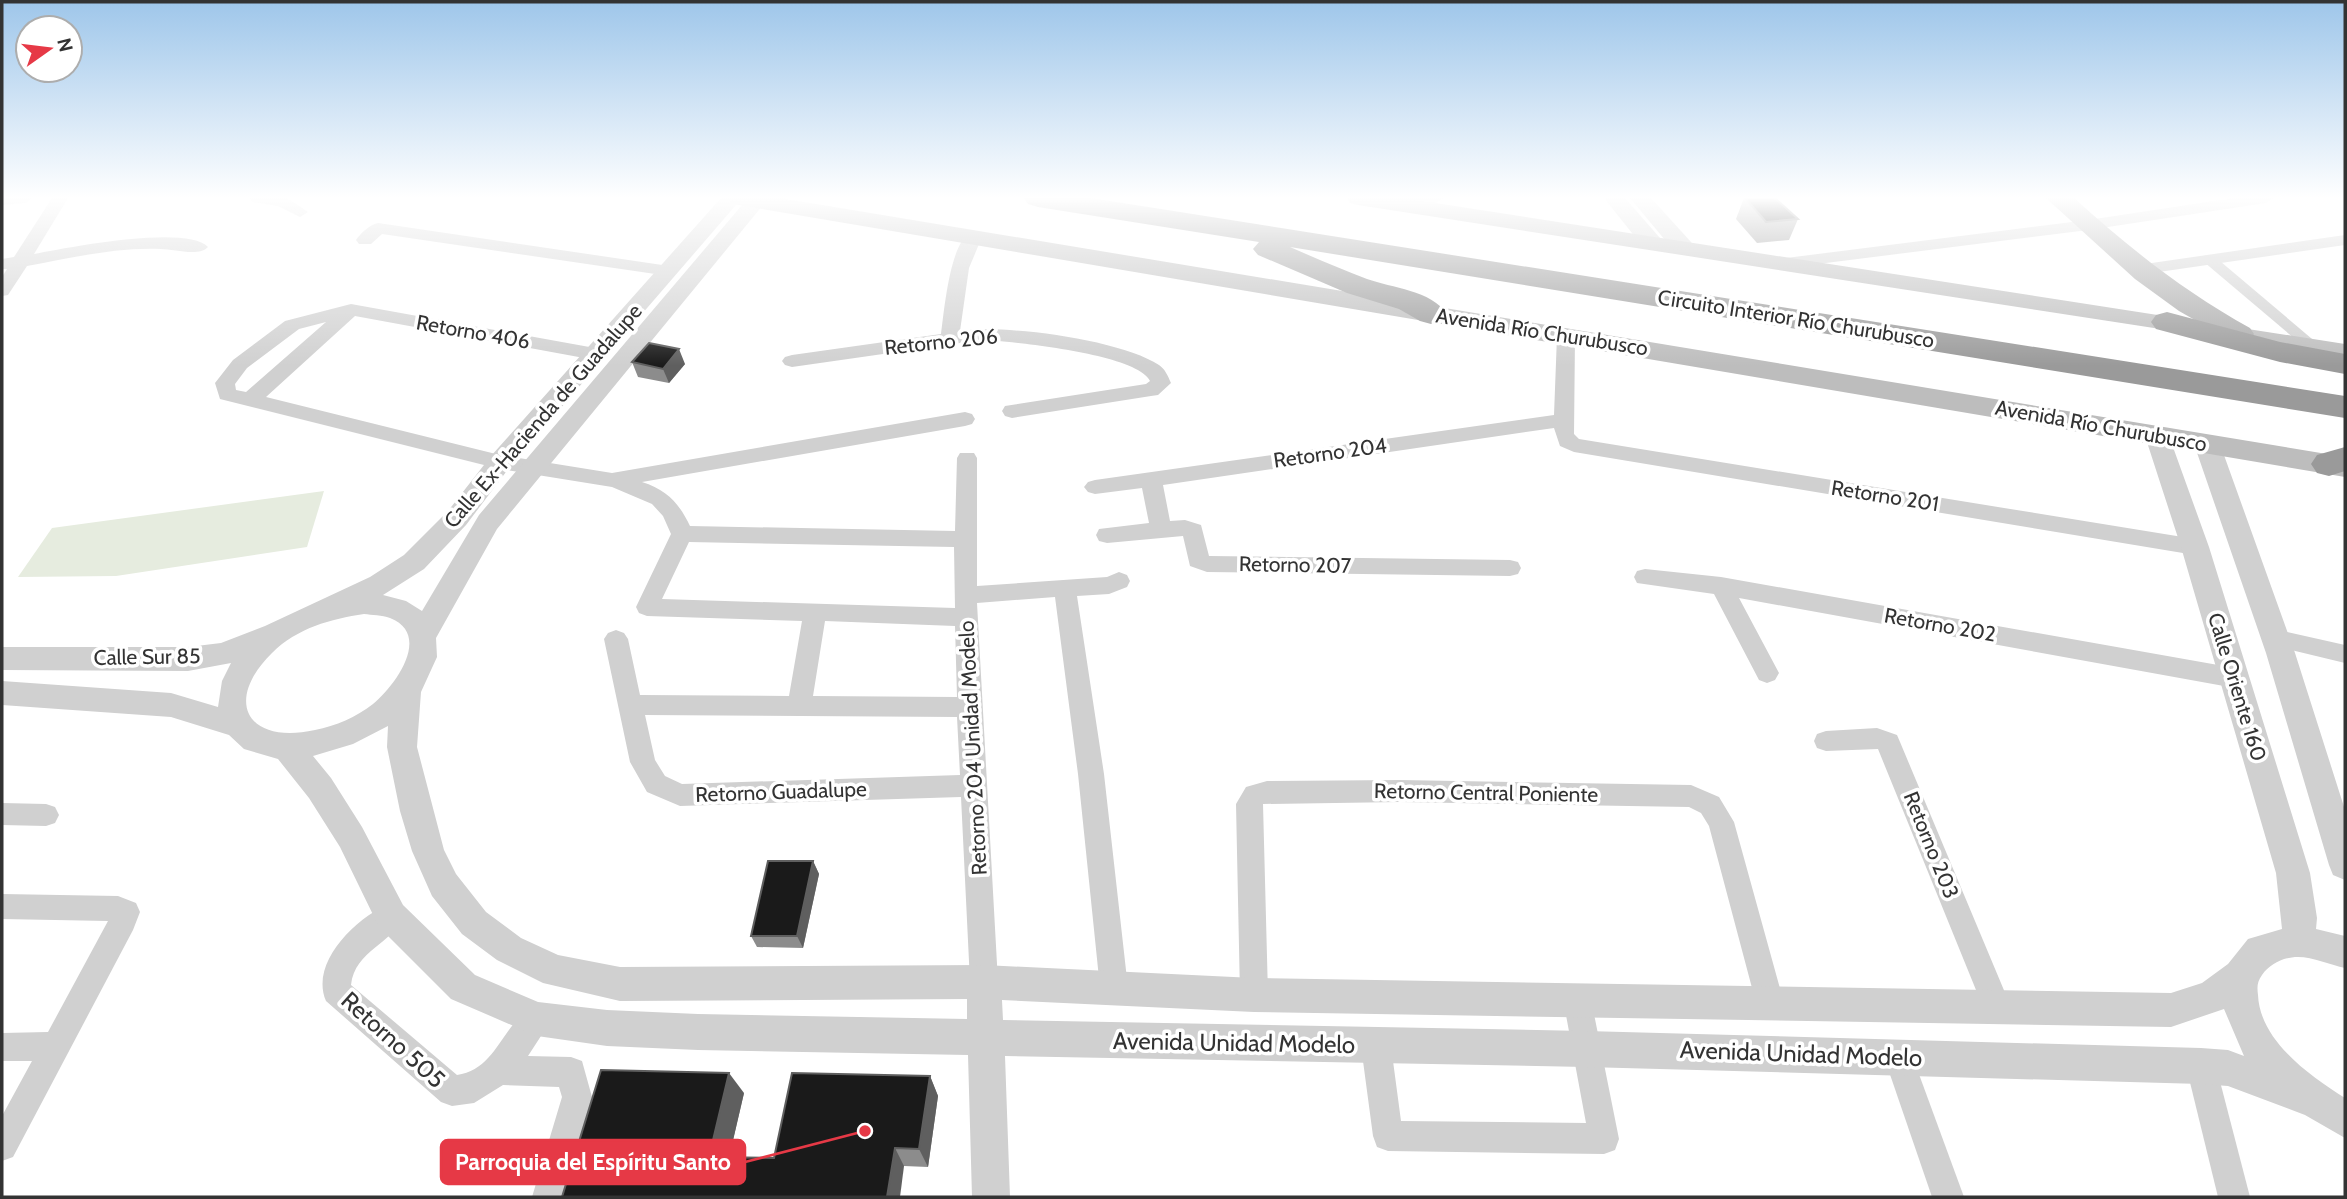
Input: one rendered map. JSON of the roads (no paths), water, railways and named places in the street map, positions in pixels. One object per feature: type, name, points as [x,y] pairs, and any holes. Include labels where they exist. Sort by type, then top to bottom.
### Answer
[{"type":"highway","points":[[1281,254],[1358,286],[1410,302],[1431,314]]},
{"type":"highway","name":"Circuito Interior Río Churubusco","points":[[1392,254],[2345,407]]},
{"type":"highway","name":"Circuito Interior Río Churubusco","points":[[1531,254],[2345,382]]},
{"type":"highway","points":[[2167,322],[2280,352],[2345,364]]},
{"type":"main road","name":"Avenida Río Churubusco","points":[[1074,254],[2157,436],[2340,463]]},
{"type":"main road","points":[[1728,254],[2345,352]]},
{"type":"main road","points":[[2120,254],[2138,270],[2205,316],[2240,334]]},
{"type":"street","points":[[2,291],[11,263],[69,254]]},
{"type":"street","points":[[554,254],[669,271]]},
{"type":"street","name":"Calle Ex-Hacienda de Guadalupe","points":[[332,607],[380,584],[414,562],[457,518],[500,462],[686,254]]},
{"type":"street","name":"Calle Ex-Hacienda de Guadalupe","points":[[423,636],[482,532],[699,254]]},
{"type":"street","points":[[950,338],[960,268],[966,254]]},
{"type":"street","points":[[1786,263],[1873,254]]},
{"type":"street","points":[[2138,270],[2245,254]]},
{"type":"street","points":[[2209,259],[2313,347]]},
{"type":"street","points":[[250,400],[351,310]]},
{"type":"street","points":[[351,310],[292,325],[240,364],[225,383],[227,394],[500,462],[612,480],[651,492],[664,500],[674,513],[682,534],[647,607],[815,612],[966,606],[1065,589],[1109,585],[1119,581]]},
{"type":"street","name":"Retorno 406","points":[[351,310],[595,354]]},
{"type":"street","name":"Retorno 206","points":[[792,361],[950,338],[1003,334],[1071,345],[1142,363],[1156,372],[1161,383],[1151,390],[1012,411]]},
{"type":"street","points":[[1564,420],[1566,337]]},
{"type":"street","points":[[612,480],[965,419]]},
{"type":"street","name":"Retorno 201","points":[[1564,420],[1567,441],[1574,445],[2195,547]]},
{"type":"street","name":"Retorno 204","points":[[1095,487],[1564,420]]},
{"type":"street","name":"Calle Oriente 160","points":[[2157,436],[2186,518],[2293,873],[2300,918],[2298,942]]},
{"type":"street","points":[[2207,444],[2278,639],[2345,865]]},
{"type":"street","name":"Retorno 204 Unidad Modelo","points":[[967,458],[964,539],[966,606],[991,1197]]},
{"type":"street","points":[[1151,479],[1161,530]]},
{"type":"street","points":[[2186,518],[2238,527]]},
{"type":"street","name":"Retorno 207","points":[[1107,535],[1185,528],[1193,531],[1198,560],[1207,564],[1510,568]]},
{"type":"street","points":[[682,534],[964,539]]},
{"type":"street","name":"Retorno 202","points":[[1645,577],[1721,586],[2235,678]]},
{"type":"street","points":[[1721,586],[1767,673]]},
{"type":"street","points":[[1065,589],[1091,774],[1114,988]]},
{"type":"street","points":[[364,603],[391,607],[412,618],[423,636],[422,662],[406,691],[383,713],[353,732],[319,743],[287,747],[259,742],[237,725],[230,707],[233,686],[244,665],[262,645],[286,627],[332,607],[364,603]]},
{"type":"street","points":[[799,707],[815,612]]},
{"type":"street","name":"Calle Sur 85","points":[[2,658],[188,659],[225,654],[286,627]]},
{"type":"street","name":"Retorno Guadalupe","points":[[616,639],[643,762],[656,784],[680,795],[975,786]]},
{"type":"street","points":[[2278,639],[2345,654]]},
{"type":"street","points":[[406,691],[402,747],[428,851],[444,885],[474,923],[509,949],[555,971],[620,984],[984,982],[1254,995],[2171,1010],[2212,997],[2240,976],[2260,950],[2298,942],[2345,952]]},
{"type":"street","name":"Calle Sur 85","points":[[2,693],[171,705],[237,725]]},
{"type":"street","points":[[630,705],[970,706]]},
{"type":"street","name":"Retorno 203","points":[[1826,741],[1877,738],[1888,742],[1997,1007]]},
{"type":"street","name":"Avenida Unidad Modelo","points":[[287,747],[320,788],[351,837],[391,916],[463,987],[537,1019],[607,1028],[1586,1049],[2201,1066],[2228,1068],[2308,1098]]},
{"type":"street","name":"Retorno Central Poniente","points":[[1254,995],[1250,804],[1255,795],[1267,792],[1399,790],[1691,796],[1710,805],[1721,822],[1770,1003]]},
{"type":"street","points":[[2,814],[46,815]]},
{"type":"street","points":[[2,906],[118,909],[125,912],[123,921],[3,1140]]},
{"type":"street","name":"Retorno 505","points":[[391,916],[346,954],[337,973],[336,991],[452,1091],[474,1088],[499,1070],[537,1019]]},
{"type":"street","points":[[2240,976],[2242,1013],[2266,1057],[2308,1098],[2345,1119]]},
{"type":"street","points":[[1376,1046],[1388,1136],[1604,1139],[1577,999]]},
{"type":"street","points":[[2,1047],[56,1046]]},
{"type":"street","points":[[1899,1057],[1948,1197]]},
{"type":"street","points":[[2201,1066],[2234,1197]]},
{"type":"street","points":[[499,1070],[571,1072],[578,1097],[548,1197]]},
{"type":"place","name":"Parroquia del Espíritu Santo","points":[[865,1131]]}]
